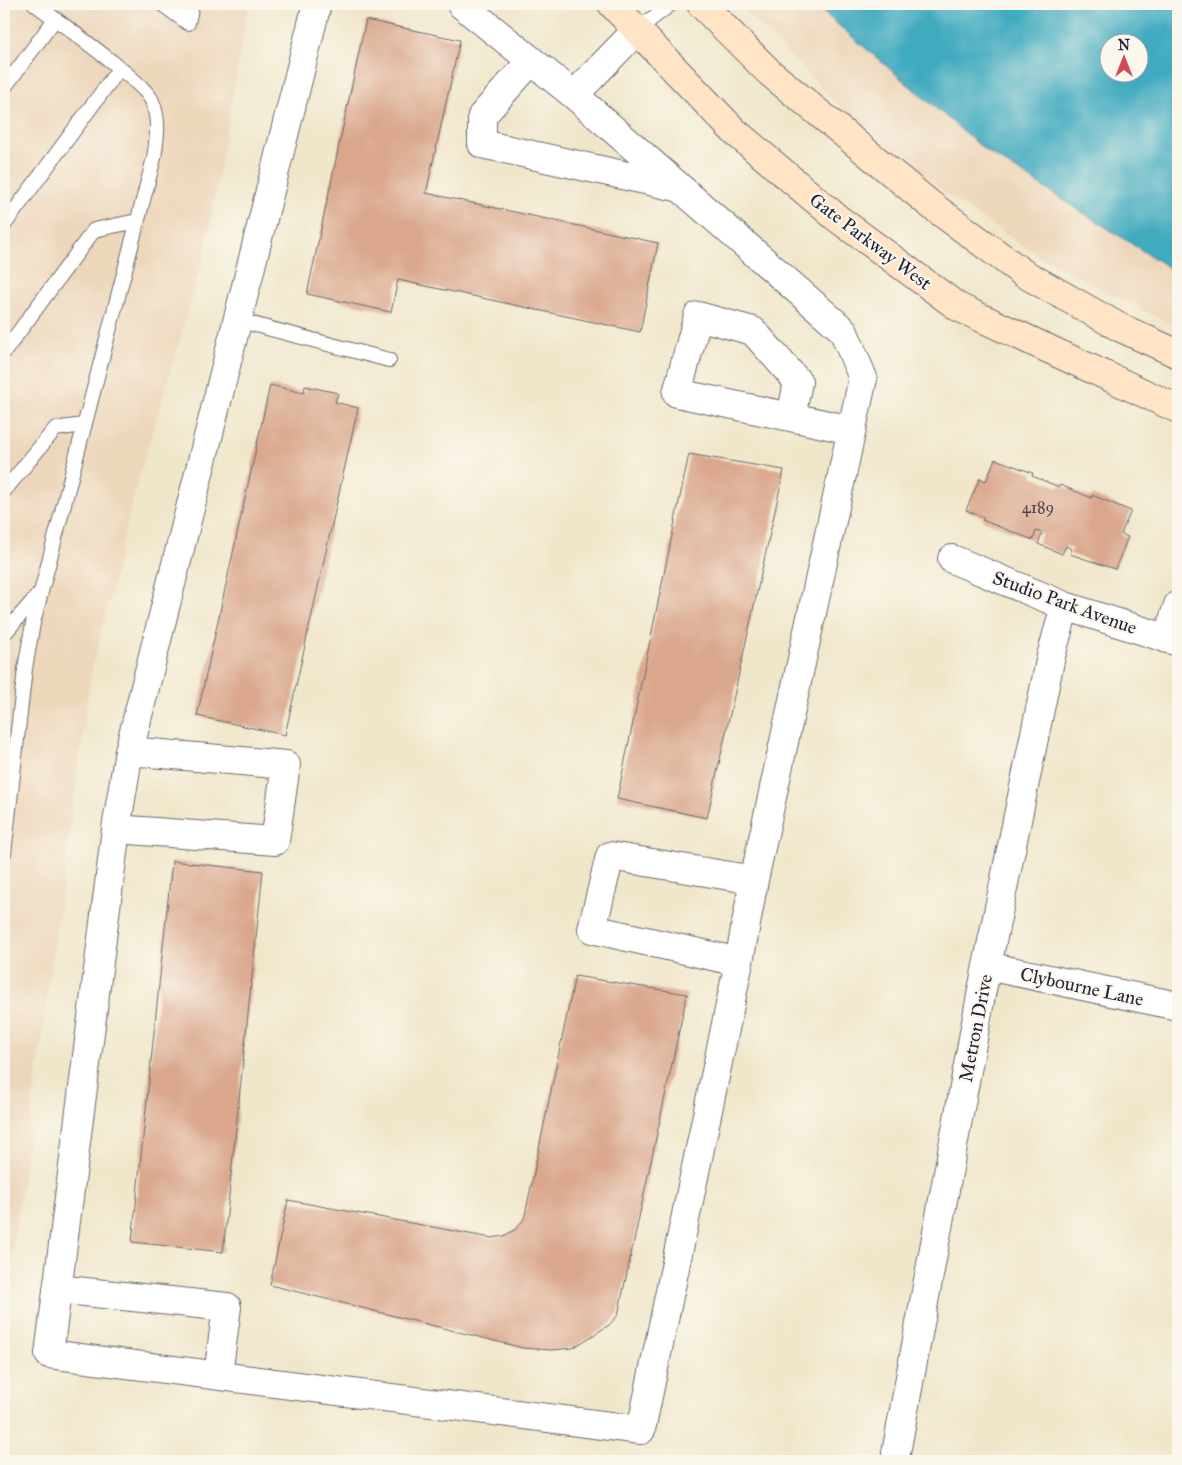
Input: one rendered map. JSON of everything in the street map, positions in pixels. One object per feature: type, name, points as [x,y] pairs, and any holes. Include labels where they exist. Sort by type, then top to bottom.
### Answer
[{"type":"main road","name":"Gate Parkway West","points":[[612,4],[734,131],[837,218],[958,307],[1178,409]]},
{"type":"main road","points":[[701,4],[770,74],[931,205],[1023,273],[1119,327],[1178,354]]},
{"type":"street","points":[[317,4],[129,752],[116,829],[49,1354],[641,1430],[739,962],[754,880],[863,378],[843,330],[574,95],[460,4]]},
{"type":"street","points":[[574,95],[638,30]]},
{"type":"street","points":[[531,61],[482,116],[482,144],[680,187]]},
{"type":"street","points":[[791,417],[798,382],[753,331],[698,316],[677,393],[852,430]]},
{"type":"street","name":"Studio Park Avenue","points":[[952,559],[1065,606],[1173,640]]},
{"type":"street","points":[[1173,640],[1178,605]]},
{"type":"street","name":"Metron Drive","points":[[896,1453],[987,966],[1051,656],[1065,606]]},
{"type":"street","points":[[116,829],[275,841],[286,765],[129,752]]},
{"type":"street","points":[[739,962],[592,929],[610,856],[754,880]]},
{"type":"street","name":"Clybourne Lane","points":[[987,966],[1178,1006]]},
{"type":"street","points":[[57,1289],[226,1307],[218,1375]]},
{"type":"lane","points":[[4,853],[8,780],[25,669],[40,593],[154,158],[158,126],[152,99],[134,80],[35,4]]},
{"type":"lane","points":[[162,4],[188,23],[192,4]]},
{"type":"lane","points":[[638,30],[671,4]]},
{"type":"lane","points":[[4,88],[55,19]]},
{"type":"lane","points":[[4,225],[119,68]]},
{"type":"lane","points":[[4,352],[94,230],[137,221]]},
{"type":"lane","points":[[237,320],[389,360]]},
{"type":"lane","points":[[4,491],[55,429],[83,425]]},
{"type":"lane","points":[[4,634],[40,593]]},
{"type":"shaded area","points":[[4,4],[249,4],[204,257],[134,495],[91,674],[4,1316]]},
{"type":"shaded area","points":[[738,4],[825,4],[824,14],[985,150],[1171,269],[1178,266],[1178,328],[1046,261],[947,195],[840,106]]},
{"type":"water","points":[[825,4],[1178,4],[1178,266],[1171,269],[985,150],[824,13]]},
{"type":"building","points":[[366,20],[460,40],[426,193],[658,243],[640,332],[398,280],[391,312],[307,294]]},
{"type":"building","points":[[270,385],[304,393],[305,386],[338,393],[335,402],[358,408],[285,735],[197,716]]},
{"type":"building","points":[[689,454],[784,470],[707,818],[617,799]]},
{"type":"building","points":[[995,459],[1033,473],[1032,476],[1059,487],[1060,485],[1092,498],[1092,495],[1131,511],[1121,534],[1128,537],[1115,569],[1070,554],[1072,549],[1066,546],[1062,554],[1038,544],[1042,533],[1036,531],[1033,540],[982,520],[984,518],[966,510],[980,478],[986,481]]},
{"type":"building","points":[[172,861],[263,871],[223,1252],[132,1242]]},
{"type":"building","points":[[575,976],[687,994],[618,1315],[609,1325],[573,1348],[552,1350],[523,1348],[270,1285],[288,1200],[491,1238],[504,1236],[516,1229],[524,1219]]}]
